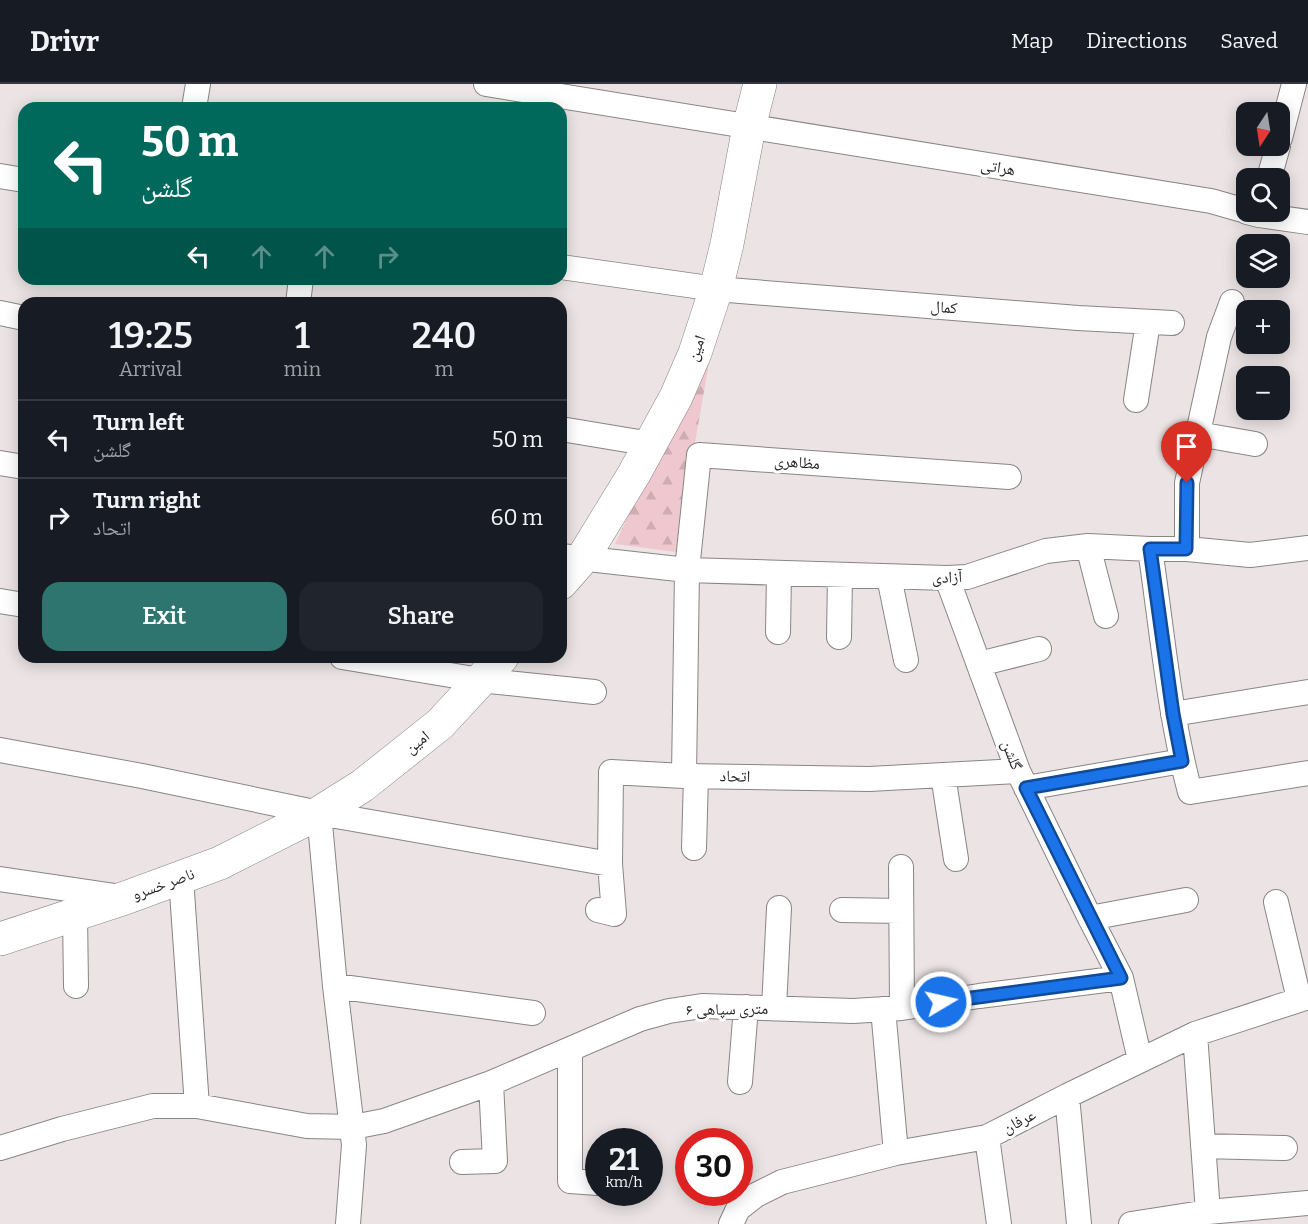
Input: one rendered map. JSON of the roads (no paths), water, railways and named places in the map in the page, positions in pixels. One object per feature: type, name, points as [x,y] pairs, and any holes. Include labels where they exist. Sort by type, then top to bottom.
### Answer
[{"type":"main road","name":"امین","points":[[568,566],[651,444],[676,397],[691,362],[716,289],[760,84]]},
{"type":"main road","name":"امین","points":[[319,813],[362,786],[440,724],[491,668]]},
{"type":"main road","name":"ناصر خسرو","points":[[0,939],[125,898],[220,863],[319,813]]},
{"type":"street","points":[[195,102],[198,84]]},
{"type":"street","name":"هراتی","points":[[486,84],[1211,201],[1236,208]]},
{"type":"street","points":[[1289,102],[1294,84]]},
{"type":"street","points":[[0,176],[18,179]]},
{"type":"street","name":"هراتی","points":[[1290,219],[1308,222]]},
{"type":"street","name":"کمال","points":[[567,268],[716,289],[1007,313],[1172,323]]},
{"type":"street","points":[[1186,549],[1187,483],[1219,337],[1232,302]]},
{"type":"street","points":[[0,313],[18,317]]},
{"type":"street","points":[[1136,400],[1148,322]]},
{"type":"street","points":[[567,430],[651,444]]},
{"type":"street","points":[[1198,434],[1255,444]]},
{"type":"street","name":"مظاهری","points":[[687,570],[699,455],[1010,477]]},
{"type":"street","points":[[0,463],[18,466]]},
{"type":"street","points":[[1088,546],[1106,616]]},
{"type":"street","name":"آزادی","points":[[568,566],[947,578],[968,577],[1046,552],[1088,546],[1186,549],[1250,555],[1308,548]]},
{"type":"street","points":[[1150,549],[1173,714],[1190,792],[1308,772]]},
{"type":"street","points":[[687,570],[690,776],[694,848]]},
{"type":"street","points":[[778,574],[778,632]]},
{"type":"street","points":[[839,637],[840,576]]},
{"type":"street","points":[[889,577],[906,660]]},
{"type":"street","name":"گلشن","points":[[947,578],[1022,779],[1121,978],[1140,1060]]},
{"type":"street","points":[[0,601],[18,604]]},
{"type":"street","points":[[979,664],[1039,648]]},
{"type":"street","points":[[423,663],[491,668],[594,692]]},
{"type":"street","points":[[1173,714],[1308,692]]},
{"type":"street","points":[[0,750],[142,776],[319,813],[610,864]]},
{"type":"street","name":"اتحاد","points":[[597,910],[614,914],[610,864],[611,772],[690,776],[869,778],[943,775],[1022,779],[1182,761]]},
{"type":"street","points":[[943,775],[956,859]]},
{"type":"street","points":[[319,813],[334,986],[353,1127],[354,1145],[348,1224]]},
{"type":"street","points":[[896,1153],[893,1009],[901,911],[901,867]]},
{"type":"street","points":[[181,878],[197,1106]]},
{"type":"street","points":[[0,879],[125,898]]},
{"type":"street","points":[[1090,918],[1186,900]]},
{"type":"street","points":[[1276,902],[1303,998]]},
{"type":"street","points":[[774,1008],[779,908]]},
{"type":"street","points":[[842,910],[901,911]]},
{"type":"street","points":[[75,914],[76,986]]},
{"type":"street","name":"۶ متری سپاهی","points":[[0,1148],[62,1129],[153,1106],[197,1106],[307,1126],[353,1127],[384,1121],[491,1083],[640,1019],[669,1011],[702,1006],[853,1011],[893,1009],[1121,978]]},
{"type":"street","points":[[334,986],[533,1013]]},
{"type":"street","name":"عرفان","points":[[731,1224],[738,1209],[756,1195],[782,1182],[896,1153],[987,1137],[1195,1034],[1303,998]]},
{"type":"street","points":[[740,1082],[746,1007]]},
{"type":"street","points":[[1195,1034],[1208,1212]]},
{"type":"street","points":[[570,1049],[570,1181],[585,1182]]},
{"type":"street","points":[[462,1162],[495,1161],[491,1083]]},
{"type":"street","points":[[1067,1096],[1079,1224]]},
{"type":"street","points":[[987,1137],[999,1224]]},
{"type":"street","points":[[1203,1146],[1285,1148]]},
{"type":"street","points":[[1131,1224],[1208,1212],[1308,1203]]}]
